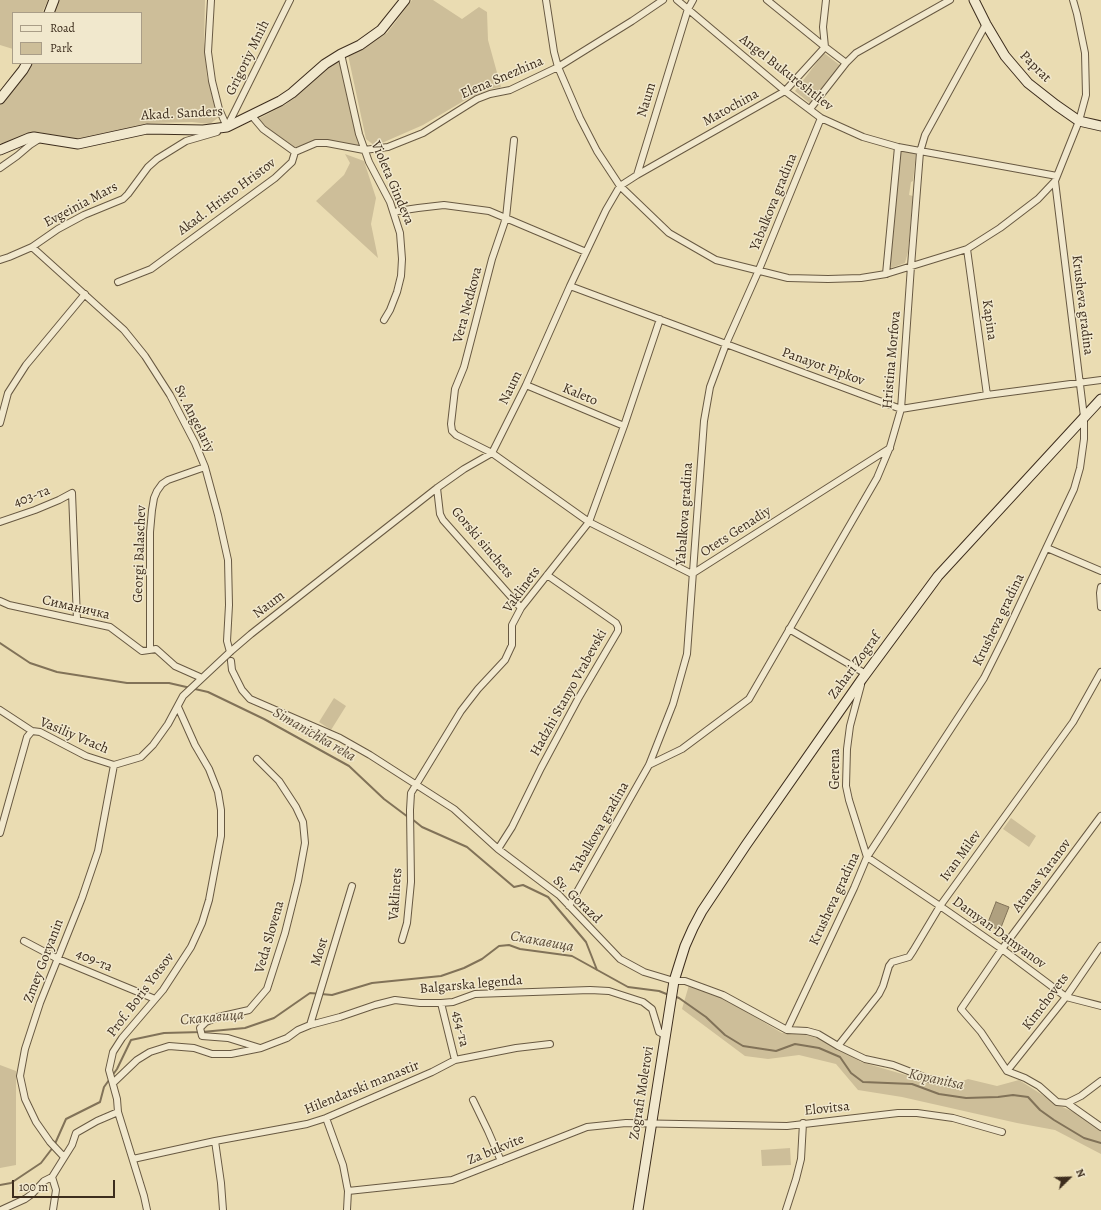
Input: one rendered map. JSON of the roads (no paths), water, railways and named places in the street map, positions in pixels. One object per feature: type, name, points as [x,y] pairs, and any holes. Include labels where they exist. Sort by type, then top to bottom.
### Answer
[{"type":"street","points":[[49,12],[54,0]]},
{"type":"street","points":[[211,0],[208,52],[212,81],[219,109],[227,127]]},
{"type":"street","name":"Grigoriy Mnih","points":[[227,127],[290,0]]},
{"type":"street","name":"Akad. Sanders","points":[[0,150],[29,138],[41,138],[78,144],[146,128],[203,130],[227,127],[286,98],[316,71],[341,54],[360,45],[381,30],[405,0]]},
{"type":"street","points":[[546,0],[554,52],[558,67],[580,118],[597,151],[620,186],[669,233],[716,260],[758,272],[788,278],[828,279],[861,278],[886,274],[967,249],[1000,228],[1038,199],[1056,178],[1079,120],[1086,94],[1084,53],[1073,0]]},
{"type":"street","name":"Elena Snezhina","points":[[295,152],[316,143],[327,143],[364,150],[388,148],[423,134],[477,99],[490,94],[510,90],[558,67],[663,0]]},
{"type":"street","name":"Angel Bukureshtliev","points":[[677,0],[785,91],[821,118],[863,137],[898,147],[1056,178]]},
{"type":"street","name":"Naum","points":[[183,696],[251,634],[437,488],[464,469],[492,453],[526,385],[606,210],[620,186],[637,175],[688,9],[693,0]]},
{"type":"street","points":[[767,0],[825,48],[846,63]]},
{"type":"street","points":[[825,48],[823,27],[826,0]]},
{"type":"street","points":[[810,109],[846,63],[856,53],[950,0]]},
{"type":"street","name":"Paprat","points":[[974,0],[1005,56],[1028,83],[1056,105],[1079,120],[1101,126]]},
{"type":"street","name":"Hristina Morfova","points":[[649,766],[682,749],[749,699],[876,478],[890,447],[901,409],[920,152],[924,135],[986,24]]},
{"type":"street","name":"Matochina","points":[[637,175],[785,91],[825,48]]},
{"type":"street","name":"Violeta Gindeva","points":[[341,54],[356,122],[364,150],[374,173],[385,191],[400,233],[402,260],[401,276],[397,292],[390,310],[384,320]]},
{"type":"street","points":[[0,99],[16,80],[26,64]]},
{"type":"street","name":"Akad. Hristo Hristov","points":[[118,282],[151,269],[157,265],[275,178],[292,162],[295,152],[263,129],[252,116]]},
{"type":"street","name":"Yabalkova gradina","points":[[569,906],[649,766],[673,704],[687,654],[704,421],[710,387],[726,344],[758,272],[821,118]]},
{"type":"street","name":"Evgeinia Mars","points":[[0,260],[32,247],[58,229],[84,215],[123,199],[148,168],[180,144],[227,127]]},
{"type":"street","points":[[0,168],[41,138]]},
{"type":"street","name":"Vera Nedkova","points":[[492,453],[456,435],[452,431],[451,424],[455,389],[464,367],[492,259],[506,218],[514,140]]},
{"type":"street","points":[[886,274],[898,147]]},
{"type":"street","name":"Krusheva gradina","points":[[787,1030],[854,888],[867,857],[984,678],[1074,489],[1080,468],[1084,439],[1084,417],[1056,178]]},
{"type":"street","points":[[394,213],[398,211],[444,205],[489,211],[586,252]]},
{"type":"street","name":"Sv. Angelariy","points":[[32,247],[124,330],[145,356],[170,396],[195,443],[205,467],[228,560],[229,605],[227,641],[230,652]]},
{"type":"street","name":"Kapina","points":[[967,249],[986,394]]},
{"type":"street","name":"Panayot Pipkov","points":[[570,286],[901,409]]},
{"type":"street","points":[[0,423],[8,393],[26,365],[85,294]]},
{"type":"street","name":"Vaklinets","points":[[402,940],[407,923],[410,889],[410,810],[412,793],[461,711],[478,688],[505,660],[512,645],[512,625],[521,608],[589,522],[660,320]]},
{"type":"street","points":[[901,409],[986,394],[1101,380]]},
{"type":"street","name":"Kaleto","points":[[526,385],[624,426]]},
{"type":"street","name":"Zahari Zograf","points":[[674,984],[685,946],[702,911],[864,677],[938,576],[1101,399]]},
{"type":"street","name":"Otets Genadiy","points":[[492,453],[589,522],[692,574],[890,447]]},
{"type":"street","name":"Georgi Balaschev","points":[[150,649],[150,532],[154,498],[162,484],[168,480],[205,467]]},
{"type":"street","name":"Gorski sinchets","points":[[437,488],[440,514],[443,520],[521,608]]},
{"type":"street","name":"403-та","points":[[0,522],[35,510],[72,493],[77,619]]},
{"type":"street","points":[[1047,548],[1101,571]]},
{"type":"street","name":"Hadzhi Stanyo Vrabevski","points":[[498,848],[512,827],[541,768],[578,699],[618,631],[616,623],[547,575]]},
{"type":"street","points":[[1101,587],[1101,607]]},
{"type":"street","name":"Симаничка","points":[[0,601],[10,605],[110,626],[142,651],[156,649],[175,666],[202,678]]},
{"type":"street","points":[[789,629],[864,677]]},
{"type":"street","name":"Sv. Gorazd","points":[[231,661],[232,670],[242,690],[250,699],[340,738],[454,809],[498,848],[559,896],[620,959],[644,972],[674,984],[685,981],[723,995],[787,1030],[807,1031],[818,1034],[838,1046],[865,1059],[893,1065],[929,1079],[948,1083]]},
{"type":"street","name":"Ivan Milev","points":[[838,1046],[879,994],[889,966],[892,962],[909,957],[940,906],[1073,722],[1101,672]]},
{"type":"street","name":"Gerena","points":[[864,677],[850,726],[847,749],[846,786],[867,857]]},
{"type":"street","name":"Vasiliy Vrach","points":[[0,710],[32,731],[40,732],[86,756],[114,765],[141,756],[153,745],[168,724],[183,696]]},
{"type":"street","name":"Prof. Boris Yotsov","points":[[147,1210],[118,1112],[117,1099],[109,1070],[113,1052],[122,1038],[155,999],[191,947],[202,923],[209,900],[221,836],[221,810],[218,792],[209,769],[195,745],[178,707]]},
{"type":"street","points":[[0,833],[27,737],[32,731]]},
{"type":"street","name":"Veda Slovena","points":[[257,759],[279,781],[296,807],[303,822],[305,844],[301,866],[285,933],[267,989],[249,1010],[218,1017],[206,1022],[200,1028],[202,1036],[228,1038],[261,1048]]},
{"type":"street","name":"Zmey Goryanin","points":[[64,1157],[50,1142],[36,1122],[28,1104],[20,1076],[25,1049],[40,1003],[82,898],[98,851],[114,765]]},
{"type":"street","name":"Atanas Yaranov","points":[[1007,1071],[981,1032],[961,1010],[1002,949],[1101,816]]},
{"type":"street","name":"Damyan Damyanov","points":[[867,857],[1002,949],[1066,997],[1072,1000],[1101,1006]]},
{"type":"street","name":"Most","points":[[310,1025],[352,886]]},
{"type":"street","name":"409-та","points":[[24,941],[58,959],[155,999]]},
{"type":"street","name":"Kimchovets","points":[[1007,1071],[1066,997],[1101,946]]},
{"type":"street","name":"Zografi Molerovi","points":[[638,1210],[674,984]]},
{"type":"street","name":"Balgarska legenda","points":[[113,1083],[136,1060],[150,1052],[169,1046],[194,1048],[212,1054],[231,1054],[261,1048],[287,1038],[298,1030],[310,1025],[395,1000],[420,1003],[441,1003],[453,1002],[475,994],[590,990],[610,991],[643,1002],[652,1009],[659,1032],[665,1035]]},
{"type":"street","name":"454-та","points":[[441,1003],[455,1060]]},
{"type":"street","name":"Hilendarski manastir","points":[[133,1159],[215,1141],[307,1124],[326,1118],[432,1072],[455,1060],[516,1048],[550,1044]]},
{"type":"street","points":[[1007,1071],[1025,1078],[1038,1086],[1057,1102],[1068,1102],[1082,1096],[1101,1081]]},
{"type":"street","points":[[472,1100],[501,1161]]},
{"type":"street","points":[[1068,1102],[1101,1127]]},
{"type":"street","points":[[1,1210],[25,1199],[44,1181],[52,1177],[72,1145],[76,1133],[97,1121],[118,1112]]},
{"type":"street","name":"Elovitsa","points":[[651,1123],[787,1126],[898,1113],[917,1113],[953,1118],[1002,1132]]},
{"type":"street","points":[[326,1118],[343,1165],[348,1191],[347,1210]]},
{"type":"street","name":"Za bukvite","points":[[348,1191],[452,1180],[587,1127],[626,1123],[651,1123]]},
{"type":"street","points":[[786,1210],[796,1179],[800,1159],[803,1124]]},
{"type":"street","points":[[215,1141],[223,1210]]},
{"type":"street","points":[[52,1177],[56,1190],[53,1210]]},
{"type":"waterway","name":"Simanichka reka","points":[[0,643],[30,663],[57,672],[127,683],[169,683],[208,692],[264,719],[349,766],[384,799],[408,817]]},
{"type":"waterway","name":"Simanichka reka","points":[[412,819],[422,827],[467,847],[514,887],[523,885],[548,897],[586,942],[597,970]]},
{"type":"waterway","name":"Скакавица","points":[[0,1185],[11,1183],[41,1163],[54,1146],[66,1119],[100,1102],[104,1087],[117,1069],[131,1040],[164,1033],[202,1032],[245,1028],[274,1018],[310,993],[332,995],[372,983],[441,976],[464,968],[482,959],[499,946],[509,945],[520,949],[572,956],[628,987],[659,991],[669,995]]},
{"type":"waterway","name":"Kopanitsa","points":[[674,996],[706,1017],[725,1035],[743,1046],[776,1051],[795,1044],[819,1048],[840,1057],[851,1073],[863,1082],[912,1084],[939,1094],[966,1098],[1013,1095],[1028,1097],[1040,1110],[1054,1120],[1084,1138],[1101,1143]]}]
